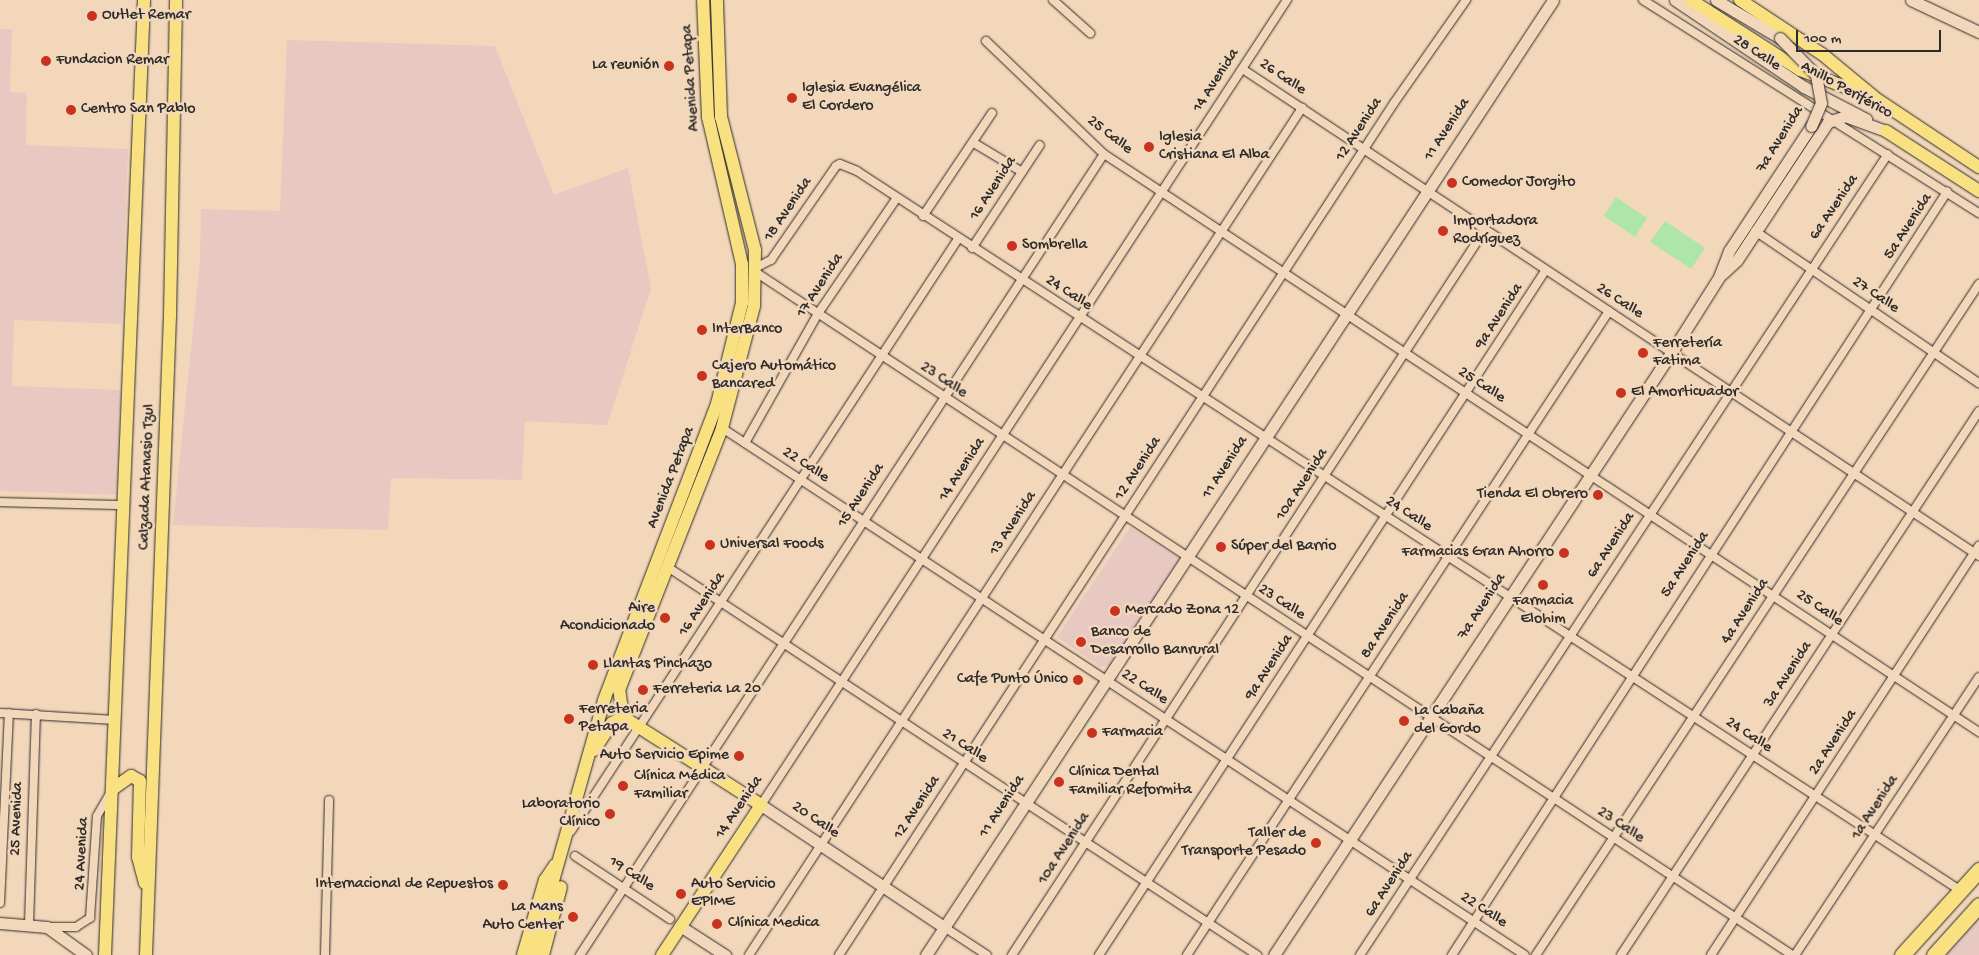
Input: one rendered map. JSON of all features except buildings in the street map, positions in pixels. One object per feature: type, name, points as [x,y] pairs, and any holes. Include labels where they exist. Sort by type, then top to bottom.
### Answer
[{"type":"highway","points":[[1902,955],[1979,870]]},
{"type":"highway","points":[[1934,955],[1979,905]]},
{"type":"main road","name":"Calzada Atanasio Tzul","points":[[146,955],[170,316],[176,0]]},
{"type":"main road","name":"Avenida Petapa","points":[[532,955],[562,858],[604,700],[717,404],[744,285],[708,117],[703,0]]},
{"type":"main road","name":"Avenida Petapa","points":[[623,716],[619,690],[722,428],[748,335],[757,270],[722,117],[717,0]]},
{"type":"main road","name":"11 Avenida","points":[[926,955],[1553,0]]},
{"type":"main road","name":"Anillo Periférico","points":[[1675,0],[1733,42],[1804,88],[1886,131],[1979,190]]},
{"type":"main road","name":"Anillo Periférico","points":[[1692,0],[1707,2],[1800,70],[1875,98],[1979,167]]},
{"type":"main road","points":[[1911,0],[1979,32]]},
{"type":"main road","name":"Calzada Atanasio Tzul","points":[[106,955],[114,788],[115,720],[143,1]]},
{"type":"main road","name":"7a Avenida","points":[[1274,955],[1589,473],[1671,353],[1719,277],[1729,251],[1811,126],[1822,103],[1816,74],[1780,38],[1732,2],[1707,2]]},
{"type":"main road","points":[[1732,2],[1822,54],[1875,98]]},
{"type":"main road","points":[[1833,118],[1846,116],[1886,131]]},
{"type":"main road","name":"7a Avenida","points":[[1719,277],[1737,260],[1833,118]]},
{"type":"main road","points":[[590,756],[612,723],[623,716]]},
{"type":"main road","name":"20 Calle","points":[[623,716],[762,805],[944,927]]},
{"type":"main road","points":[[114,788],[131,776],[140,781],[138,857],[148,895]]},
{"type":"main road","name":"14 Avenida","points":[[662,955],[675,922],[762,805]]},
{"type":"main road","points":[[523,955],[545,880],[562,858]]},
{"type":"main road","points":[[543,955],[562,884],[562,858]]},
{"type":"main road","name":"19 Calle","points":[[675,922],[725,955]]},
{"type":"main road","points":[[0,923],[47,926],[86,955]]},
{"type":"street","points":[[1053,0],[1090,33]]},
{"type":"street","name":"14 Avenida","points":[[762,805],[924,561],[1164,190],[1244,70],[1287,0]]},
{"type":"street","name":"12 Avenida","points":[[838,955],[1364,150],[1466,0]]},
{"type":"street","name":"28 Calle","points":[[1643,0],[1833,118],[1979,213]]},
{"type":"street","name":"25 Calle","points":[[986,41],[1104,154],[1164,190],[1346,314],[1979,732]]},
{"type":"street","name":"26 Calle","points":[[1244,70],[1791,433],[1977,552]]},
{"type":"street","name":"13 Avenida","points":[[749,955],[1223,232],[1302,108]]},
{"type":"street","points":[[923,216],[974,143],[992,113]]},
{"type":"street","points":[[974,143],[1022,172]]},
{"type":"street","name":"16 Avenida","points":[[972,248],[1040,144]]},
{"type":"street","name":"15 Avenida","points":[[580,955],[1019,279],[1104,154]]},
{"type":"street","name":"6a Avenida","points":[[1360,955],[1810,269],[1888,154]]},
{"type":"street","name":"18 Avenida","points":[[757,270],[771,260],[840,164]]},
{"type":"street","name":"24 Calle","points":[[840,164],[896,198],[1961,891]]},
{"type":"street","name":"5a Avenida","points":[[1452,955],[1554,799],[1710,553],[1791,433],[1947,192]]},
{"type":"street","name":"17 Avenida","points":[[745,443],[817,315],[896,198]]},
{"type":"street","name":"10a Avenida","points":[[1012,955],[1325,478],[1484,231]]},
{"type":"street","name":"27 Calle","points":[[1755,231],[1979,383]]},
{"type":"street","name":"16 Avenida","points":[[568,834],[641,726],[958,239]]},
{"type":"street","name":"23 Calle","points":[[757,270],[817,315],[1794,955]]},
{"type":"street","name":"9a Avenida","points":[[1099,955],[1546,271]]},
{"type":"street","name":"4a Avenida","points":[[1536,955],[1773,595],[1855,475],[1932,352],[1979,284]]},
{"type":"street","name":"8a Avenida","points":[[1186,955],[1609,311]]},
{"type":"street","name":"3a Avenida","points":[[1621,955],[1979,411]]},
{"type":"street","name":"22 Calle","points":[[722,428],[1525,955]]},
{"type":"street","points":[[0,502],[124,506]]},
{"type":"street","name":"2a Avenida","points":[[1711,955],[1977,552]]},
{"type":"street","name":"21 Calle","points":[[658,560],[720,604],[1257,955]]},
{"type":"street","name":"1a Avenida","points":[[1794,955],[1979,677]]},
{"type":"street","points":[[0,903],[4,713],[115,720]]},
{"type":"street","name":"25 Avenida","points":[[29,924],[36,714]]},
{"type":"street","name":"24 Avenida","points":[[47,926],[84,924],[94,906],[96,816],[114,788]]},
{"type":"street","points":[[324,955],[329,800]]},
{"type":"street","name":"19 Calle","points":[[575,856],[622,889],[675,922]]},
{"type":"street","name":"20 Calle","points":[[944,927],[986,955]]},
{"type":"shaded area","points":[[0,29],[12,29],[10,92],[27,93],[26,145],[128,149],[122,324],[14,320],[12,386],[121,390],[117,495],[0,491]]},
{"type":"shaded area","points":[[287,40],[495,46],[554,195],[628,168],[651,289],[607,425],[525,421],[522,480],[391,478],[388,530],[173,525],[200,260],[201,209],[280,211]]},
{"type":"shaded area","points":[[1130,527],[1181,559],[1110,665],[1101,667],[1057,637]]},
{"type":"shaded area","points":[[1979,913],[1979,955],[1943,955]]},
{"type":"green space","points":[[1616,197],[1647,218],[1635,237],[1604,216]]},
{"type":"green space","points":[[1665,221],[1705,248],[1691,269],[1650,242]]},
{"type":"place","name":"Outlet Remar","points":[[92,16]]},
{"type":"place","name":"Fundacion Remar","points":[[46,61]]},
{"type":"place","name":"La reunión","points":[[669,66]]},
{"type":"place","name":"Iglesia Evangélica El Cordero","points":[[792,98]]},
{"type":"place","name":"Centro San Pablo","points":[[71,110]]},
{"type":"place","name":"Iglesia Cristiana El Alba","points":[[1149,147]]},
{"type":"place","name":"Comedor Jorgito","points":[[1452,183]]},
{"type":"place","name":"Importadora Rodríguez","points":[[1443,231]]},
{"type":"place","name":"Sombrella","points":[[1012,246]]},
{"type":"place","name":"InterBanco","points":[[702,330]]},
{"type":"place","name":"Ferretería Fatima","points":[[1643,353]]},
{"type":"place","name":"Cajero Automático Bancared","points":[[702,376]]},
{"type":"place","name":"El Amorticuador","points":[[1621,393]]},
{"type":"place","name":"Tienda El Obrero","points":[[1598,495]]},
{"type":"place","name":"Universal Foods","points":[[710,545]]},
{"type":"place","name":"Súper del Barrio","points":[[1221,547]]},
{"type":"place","name":"Farmacias Gran Ahorro","points":[[1564,553]]},
{"type":"place","name":"Farmacia Elohim","points":[[1543,585]]},
{"type":"place","name":"Mercado Zona 12","points":[[1115,611]]},
{"type":"place","name":"Aire Acondicionado","points":[[665,618]]},
{"type":"place","name":"Banco de Desarrollo Banrural","points":[[1081,642]]},
{"type":"place","name":"Llantas Pinchazo","points":[[593,665]]},
{"type":"place","name":"Cafe Punto Único","points":[[1078,680]]},
{"type":"place","name":"Ferreteria La 20","points":[[643,690]]},
{"type":"place","name":"Ferreteria Petapa","points":[[569,719]]},
{"type":"place","name":"La Cabaña del Gordo","points":[[1404,721]]},
{"type":"place","name":"Farmacia","points":[[1092,733]]},
{"type":"place","name":"Auto Servicio Epime","points":[[739,756]]},
{"type":"place","name":"Clínica Dental Familiar Reformita","points":[[1059,782]]},
{"type":"place","name":"Clínica Médica Familiar","points":[[623,786]]},
{"type":"place","name":"Laboratorio Clínico","points":[[610,814]]},
{"type":"place","name":"Taller de Transporte Pesado","points":[[1316,843]]},
{"type":"place","name":"Internacional de Repuestos","points":[[503,885]]},
{"type":"place","name":"Auto Servicio EPIME","points":[[681,894]]},
{"type":"place","name":"La Mans Auto Center","points":[[573,917]]},
{"type":"place","name":"Clínica Medica","points":[[717,924]]}]
